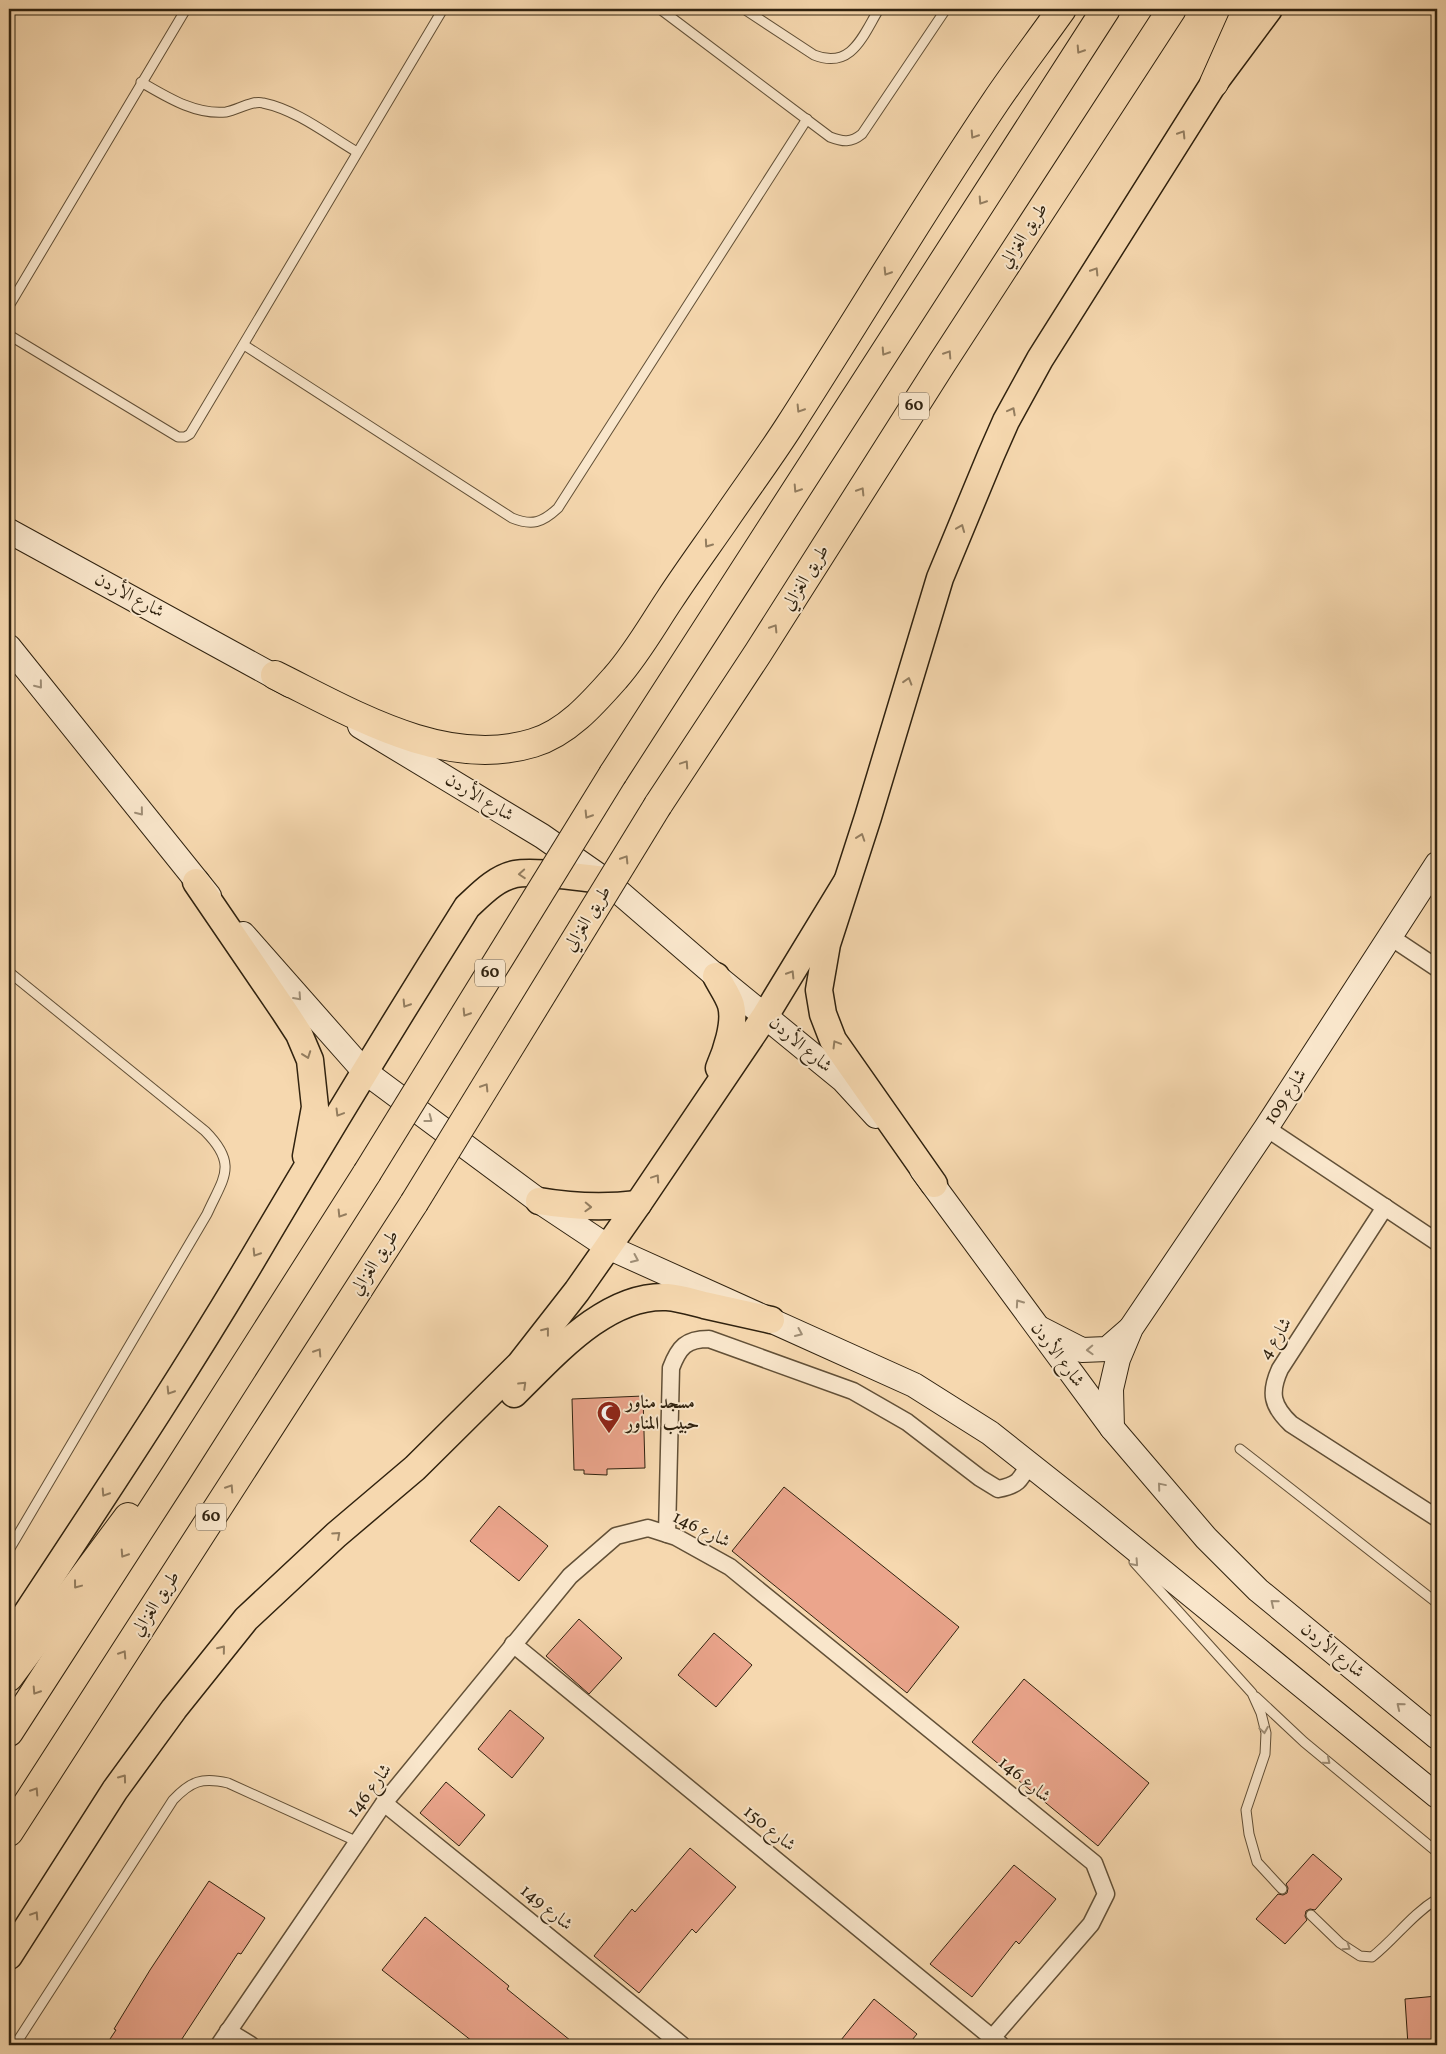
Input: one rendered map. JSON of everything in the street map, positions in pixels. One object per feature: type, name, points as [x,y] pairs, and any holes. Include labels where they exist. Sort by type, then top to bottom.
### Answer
[{"type":"highway","points":[[275,675],[361,717],[425,741],[450,748],[472,751],[511,749],[537,742],[561,730],[592,703],[618,675],[641,645],[671,598],[786,431],[996,102],[1062,9]]},
{"type":"highway","name":"60","points":[[9,1732],[367,1172],[614,774],[1106,9]]},
{"type":"highway","name":"طريق الغزالي","points":[[9,1832],[414,1203],[658,805],[758,653],[1037,215],[1172,9]]},
{"type":"highway","points":[[1214,83],[1247,9]]},
{"type":"highway","points":[[9,1677],[263,1336]]},
{"type":"main road","points":[[934,1184],[833,1040],[823,1014],[819,990],[826,944],[868,817],[940,578],[998,438],[1040,359],[1214,83],[1269,9]]},
{"type":"main road","name":"شارع الأردن","points":[[9,531],[275,675],[542,836],[605,880],[716,976],[843,1080],[934,1184],[1035,1326],[1112,1428],[1206,1538],[1258,1590],[1437,1737]]},
{"type":"main road","points":[[9,647],[196,882],[364,1071],[540,1201],[608,1247],[914,1385],[990,1433],[1091,1513],[1437,1796]]},
{"type":"main road","name":"شارع 109","points":[[1112,1428],[1111,1389],[1118,1359],[1131,1328],[1266,1128],[1437,864]]},
{"type":"main road","points":[[9,1640],[132,1452],[268,1233],[364,1071],[467,907],[485,890],[515,874],[532,873],[605,880]]},
{"type":"main road","points":[[196,882],[299,1034],[310,1060],[315,1107],[308,1152],[287,1200]]},
{"type":"main road","points":[[9,1956],[115,1790],[174,1709],[246,1619],[336,1536],[415,1468],[520,1364],[638,1204],[765,1016],[846,883]]},
{"type":"main road","points":[[700,1112],[726,1053],[731,1030],[732,1006],[716,976]]},
{"type":"main road","points":[[540,1201],[572,1207],[605,1208],[638,1204]]},
{"type":"main road","points":[[415,1468],[503,1405],[573,1336],[617,1308],[647,1298],[668,1297],[771,1320]]},
{"type":"main road","name":"شارع 109","points":[[1035,1326],[1082,1350],[1107,1349],[1131,1328]]},
{"type":"street","points":[[1389,936],[1437,968]]},
{"type":"street","points":[[1266,1128],[1437,1242]]},
{"type":"street","name":"شارع 4","points":[[1385,1207],[1280,1369],[1274,1384],[1273,1399],[1280,1413],[1291,1424],[1437,1518]]},
{"type":"street","points":[[667,1534],[671,1368],[678,1350],[695,1339],[709,1339],[853,1392],[908,1422],[980,1478],[998,1489],[1012,1486],[1020,1481],[1030,1464]]},
{"type":"street","name":"شارع 146","points":[[219,2045],[384,1802],[512,1644],[570,1576],[616,1536],[648,1528],[676,1537],[730,1567],[1094,1863],[1106,1894],[1091,1924],[996,2042]]},
{"type":"street","name":"شارع 150","points":[[512,1644],[996,2042]]},
{"type":"street","name":"شارع 149","points":[[384,1802],[676,2043]]},
{"type":"street","points":[[228,2031],[251,2045]]},
{"type":"lane","points":[[9,306],[186,9]]},
{"type":"lane","points":[[9,335],[178,437],[185,437],[194,428],[443,9]]},
{"type":"lane","points":[[660,9],[830,136],[842,141],[854,140],[862,134],[946,9]]},
{"type":"lane","points":[[744,9],[814,55],[826,59],[838,59],[848,54],[857,46],[879,9]]},
{"type":"lane","points":[[996,102],[1050,9]]},
{"type":"lane","points":[[142,82],[172,100],[197,110],[226,112],[261,102],[287,110],[357,152]]},
{"type":"lane","points":[[244,345],[512,518],[524,523],[537,522],[549,517],[558,508],[807,119]]},
{"type":"lane","points":[[9,972],[206,1131],[216,1141],[224,1156],[227,1170],[207,1214],[9,1550]]},
{"type":"lane","points":[[1240,1449],[1437,1603]]},
{"type":"lane","points":[[1091,1513],[1252,1693],[1311,1748],[1437,1852]]},
{"type":"lane","points":[[1252,1693],[1261,1713],[1266,1733],[1265,1754],[1246,1810],[1249,1834],[1257,1862],[1282,1889]]},
{"type":"lane","points":[[15,2045],[173,1800],[184,1789],[197,1782],[212,1780],[228,1783],[358,1842]]},
{"type":"lane","points":[[1311,1915],[1353,1952],[1360,1956],[1372,1957],[1384,1948],[1406,1923],[1437,1899]]},
{"type":"building","name":"مسجد مناور حبيب المناور","points":[[643,1396],[645,1468],[607,1469],[607,1475],[584,1474],[584,1470],[574,1470],[572,1399]]},
{"type":"building","points":[[784,1487],[959,1627],[907,1693],[732,1551]]},
{"type":"building","points":[[499,1506],[548,1546],[519,1581],[470,1541]]},
{"type":"building","points":[[579,1619],[622,1658],[589,1694],[546,1656]]},
{"type":"building","points":[[714,1633],[752,1665],[716,1707],[678,1675]]},
{"type":"building","points":[[1024,1679],[1149,1783],[1098,1846],[972,1742]]},
{"type":"building","points":[[510,1710],[544,1738],[512,1778],[478,1749]]},
{"type":"building","points":[[446,1782],[485,1815],[459,1846],[420,1813]]},
{"type":"building","points":[[690,1848],[736,1887],[696,1933],[692,1929],[639,1993],[594,1956],[632,1909],[635,1912]]},
{"type":"building","points":[[1313,1854],[1342,1879],[1315,1910],[1310,1909],[1306,1911],[1305,1916],[1307,1920],[1285,1944],[1256,1919],[1278,1894],[1283,1895],[1287,1893],[1288,1888],[1286,1884]]},
{"type":"building","points":[[1014,1865],[1056,1899],[1019,1944],[1016,1941],[972,1997],[930,1964]]},
{"type":"building","points":[[209,1881],[265,1918],[241,1954],[238,1953],[178,2045],[106,2045],[150,1970]]},
{"type":"building","points":[[425,1917],[509,1986],[507,1989],[576,2045],[477,2045],[382,1970]]},
{"type":"building","points":[[1437,1996],[1437,2045],[1408,2045],[1405,1999]]},
{"type":"building","points":[[874,1999],[917,2034],[908,2045],[837,2045]]},
{"type":"place","name":"مسجد مناور حبيب المناور","points":[[609,1434]]}]
